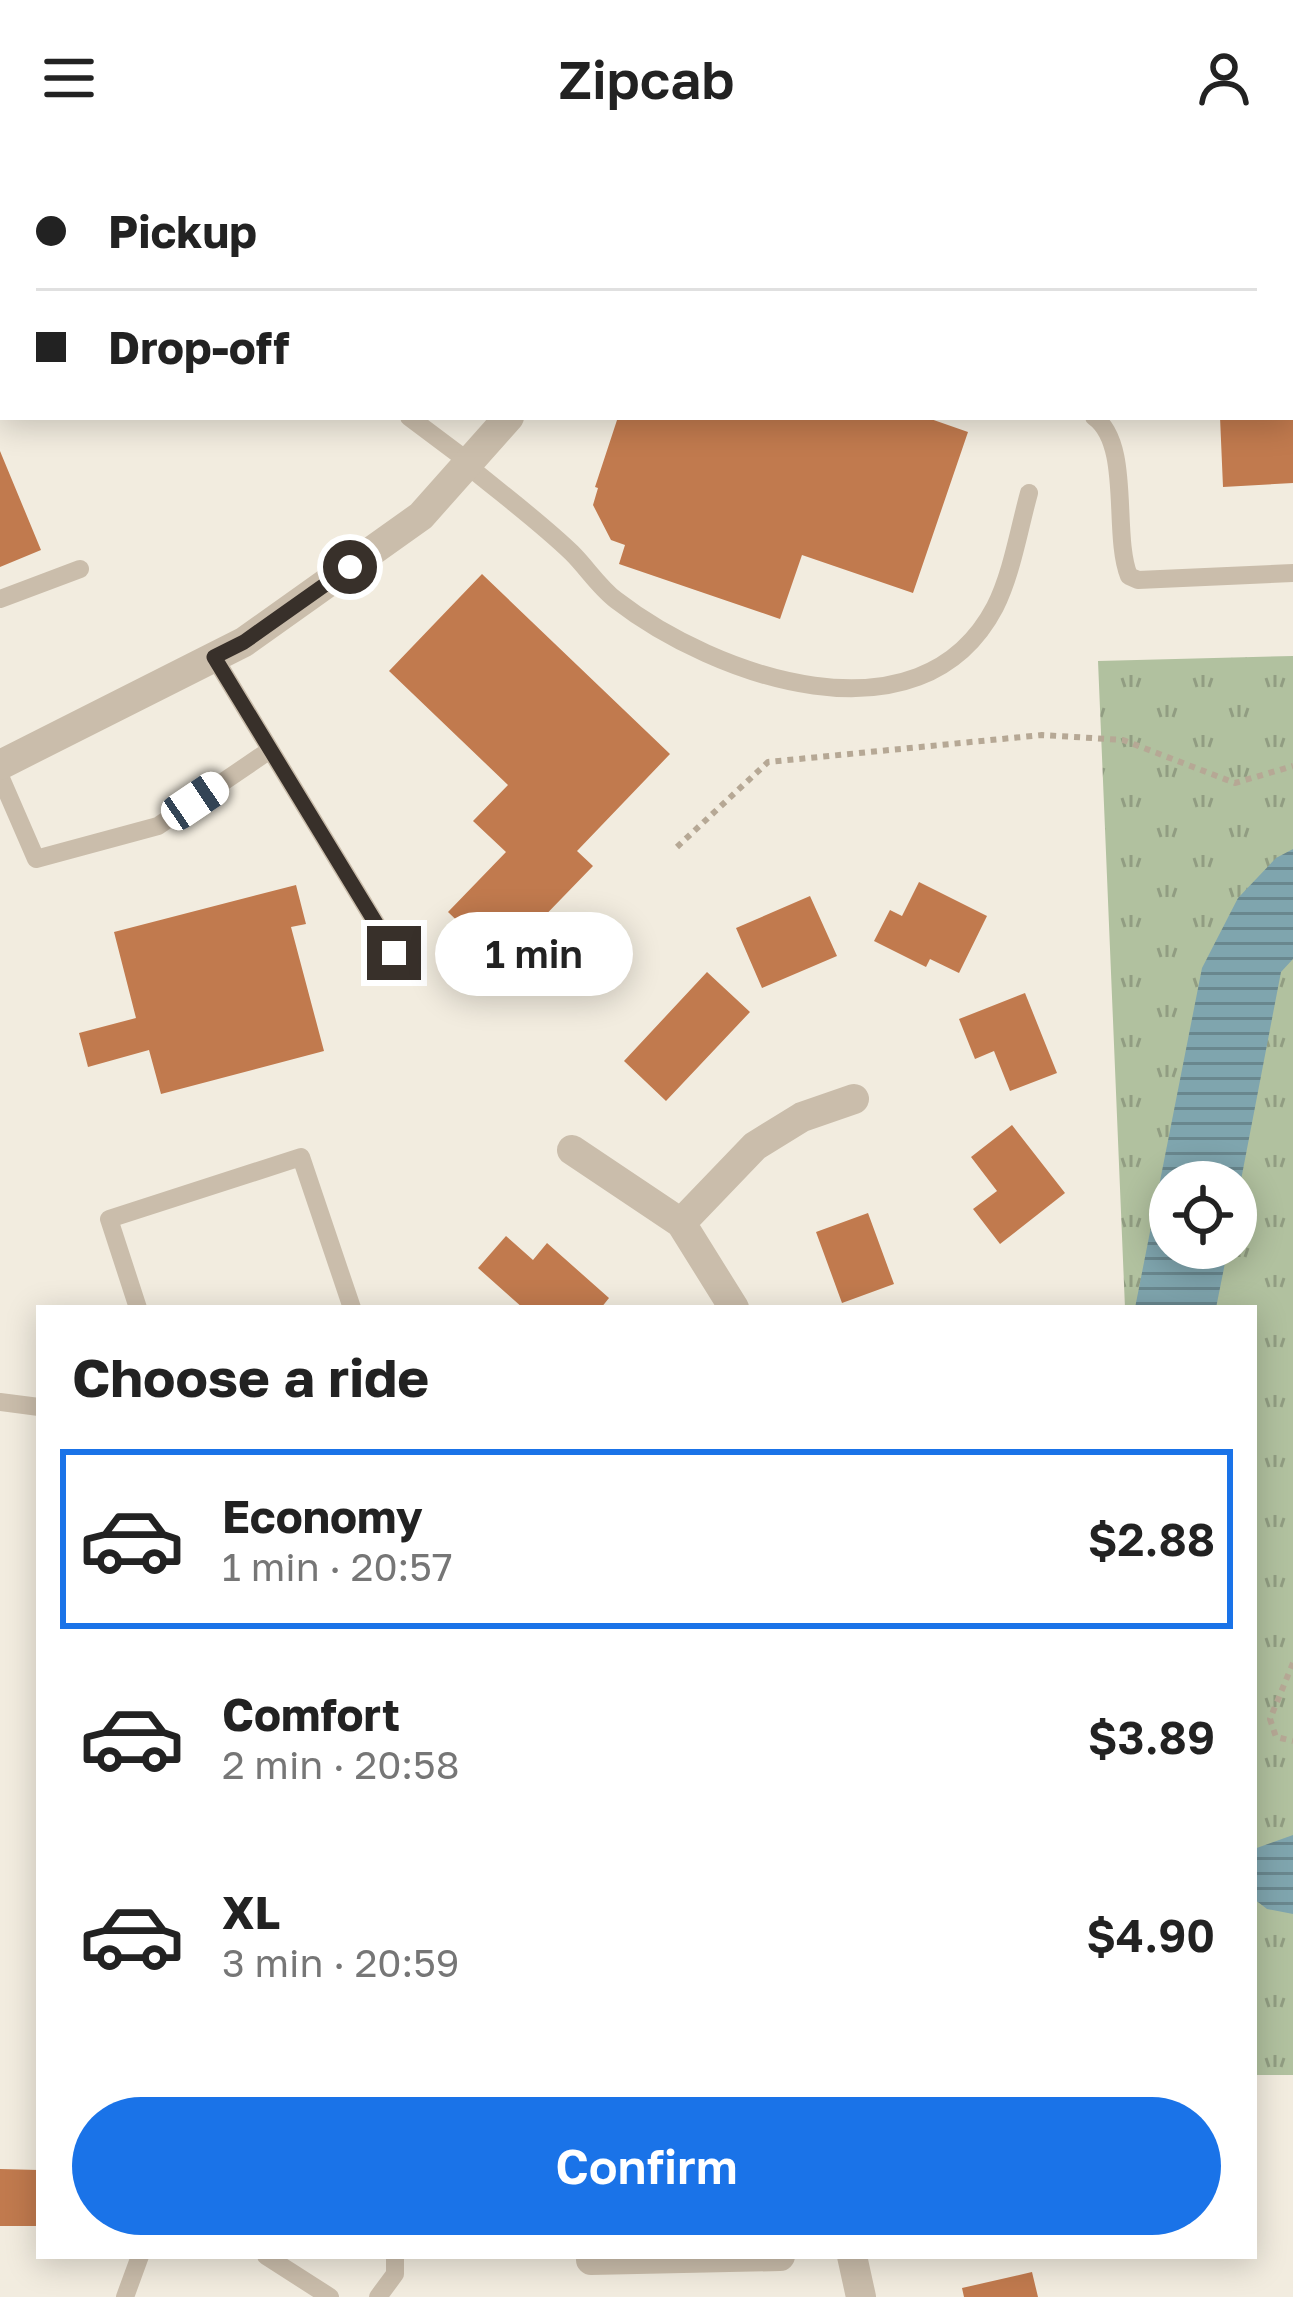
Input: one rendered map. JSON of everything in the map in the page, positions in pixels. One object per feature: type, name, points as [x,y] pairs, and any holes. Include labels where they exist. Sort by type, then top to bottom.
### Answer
[{"type":"street","points":[[0,766],[244,642],[421,516],[506,420]]},
{"type":"street","points":[[681,1223],[755,1146],[802,1118],[854,1099]]},
{"type":"street","points":[[572,1150],[681,1223],[732,1305]]},
{"type":"street","points":[[592,2260],[639,2259]]},
{"type":"street","points":[[853,2259],[861,2297]]},
{"type":"lane","points":[[413,420],[572,553],[614,598],[683,642],[763,677],[822,686],[887,687],[933,673],[971,641],[996,605],[1029,493]]},
{"type":"lane","points":[[1098,420],[1113,445],[1129,576],[1138,580],[1293,573]]},
{"type":"lane","points":[[0,599],[80,569]]},
{"type":"lane","points":[[214,657],[394,953]]},
{"type":"lane","points":[[0,776],[36,859],[158,826],[270,750]]},
{"type":"lane","points":[[137,1305],[109,1219],[301,1157],[351,1305]]},
{"type":"lane","points":[[0,1402],[36,1407]]},
{"type":"lane","points":[[124,2297],[139,2259]]},
{"type":"lane","points":[[271,2259],[330,2297]]},
{"type":"lane","points":[[378,2297],[395,2274],[395,2259]]},
{"type":"path","points":[[677,848],[768,762],[1042,736],[1123,740],[1234,783],[1293,766]]},
{"type":"path","points":[[1293,1663],[1270,1719],[1276,1737],[1293,1741]]},
{"type":"green space","points":[[1293,656],[1293,2075],[1257,2075],[1257,1305],[1125,1305],[1098,661]]},
{"type":"water","points":[[1293,849],[1293,959],[1281,972],[1245,1161],[1164,1161],[1202,968],[1238,898],[1276,858]]},
{"type":"water","points":[[1149,1237],[1149,1269],[1224,1269],[1217,1305],[1136,1305]]},
{"type":"water","points":[[1293,1835],[1293,1914],[1267,1909],[1257,1901],[1257,1848]]},
{"type":"building","points":[[617,420],[934,420],[968,432],[913,593],[802,555],[780,619],[619,564],[625,545],[611,540],[593,505]]},
{"type":"building","points":[[1220,420],[1293,420],[1293,483],[1223,487]]},
{"type":"building","points":[[0,451],[41,550],[0,567]]},
{"type":"building","points":[[482,574],[670,754],[577,851],[593,866],[500,962],[448,912],[506,852],[473,821],[508,785],[389,671]]},
{"type":"building","points":[[919,882],[987,916],[959,973],[930,959],[926,967],[874,941],[890,910],[902,916]]},
{"type":"building","points":[[296,885],[306,924],[291,927],[324,1051],[161,1094],[149,1050],[88,1067],[79,1033],[136,1018],[114,932]]},
{"type":"building","points":[[810,896],[837,956],[762,988],[736,928]]},
{"type":"building","points":[[707,972],[750,1012],[666,1101],[624,1061]]},
{"type":"building","points":[[1025,993],[1057,1073],[1010,1091],[994,1051],[975,1059],[959,1019]]},
{"type":"building","points":[[1012,1125],[1065,1193],[1000,1244],[973,1209],[997,1191],[971,1157]]},
{"type":"building","points":[[868,1213],[894,1284],[842,1303],[816,1232]]},
{"type":"building","points":[[506,1236],[533,1260],[547,1243],[609,1298],[603,1305],[520,1305],[478,1268]]},
{"type":"building","points":[[0,2169],[36,2170],[36,2226],[0,2226]]},
{"type":"building","points":[[1032,2272],[1038,2297],[964,2297],[962,2288]]},
{"type":"route","points":[[350,567],[244,642],[214,657],[394,953]]}]
